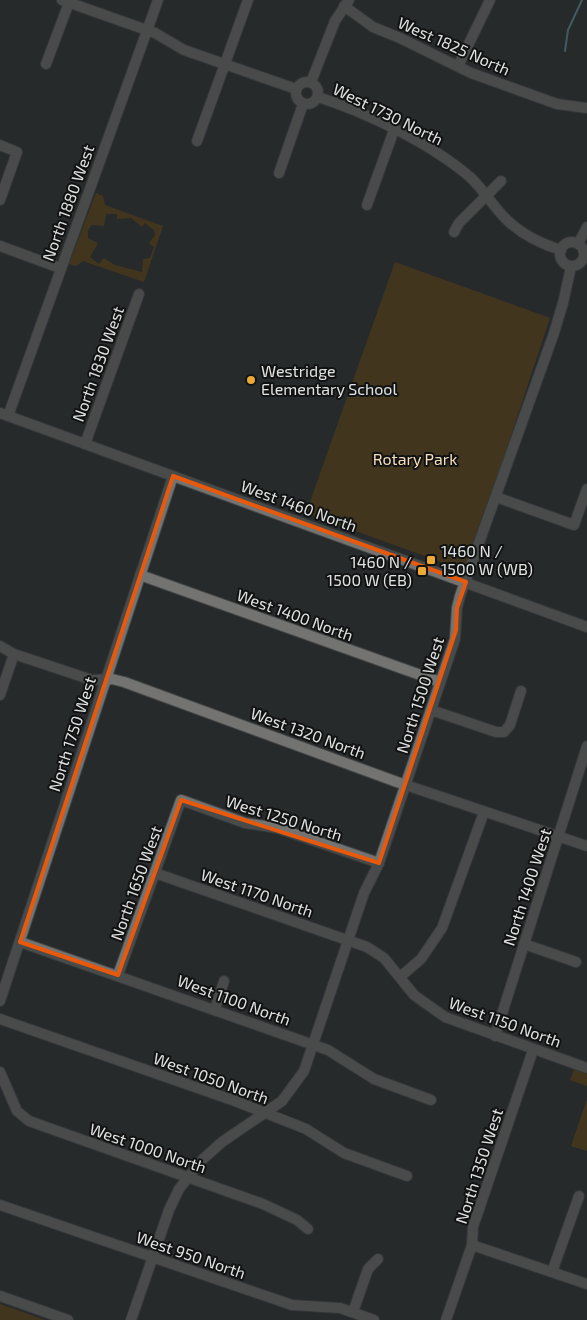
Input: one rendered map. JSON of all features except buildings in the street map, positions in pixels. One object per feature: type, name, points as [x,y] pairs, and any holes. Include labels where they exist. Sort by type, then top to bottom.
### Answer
[{"type":"street","name":"North 1880 West","points":[[4,415],[158,0]]},
{"type":"street","points":[[196,141],[248,0]]},
{"type":"street","points":[[458,66],[490,0]]},
{"type":"street","points":[[46,64],[67,1],[147,30],[184,50],[296,89]]},
{"type":"street","points":[[311,82],[335,21],[347,3]]},
{"type":"street","name":"West 1825 North","points":[[347,3],[373,27],[458,66],[557,104],[587,108]]},
{"type":"street","points":[[311,82],[317,88],[318,97],[312,103],[303,104],[296,98],[296,89],[302,83],[311,82]]},
{"type":"street","name":"West 1730 North","points":[[318,97],[394,130],[423,145],[470,178],[508,221],[540,244],[561,250]]},
{"type":"street","points":[[279,173],[303,104]]},
{"type":"street","points":[[367,205],[394,130]]},
{"type":"street","points":[[0,145],[17,152],[0,200]]},
{"type":"street","points":[[454,232],[460,223],[501,181]]},
{"type":"street","points":[[578,244],[587,227]]},
{"type":"street","points":[[570,242],[578,244],[584,250],[585,259],[578,265],[570,267],[561,259],[561,250],[570,242]]},
{"type":"street","points":[[0,246],[60,268]]},
{"type":"street","name":"North 1500 West","points":[[131,1320],[169,1210],[187,1177],[222,1142],[282,1101],[299,1081],[314,1045],[364,893],[379,863],[455,640],[456,608],[554,333],[563,303],[570,267]]},
{"type":"street","name":"North 1830 West","points":[[85,444],[139,294]]},
{"type":"street","name":"West 1460 North","points":[[4,415],[587,627]]},
{"type":"street","name":"North 1750 West","points":[[0,1001],[104,680],[173,476]]},
{"type":"street","points":[[496,497],[574,526],[587,489]]},
{"type":"street","name":"West 1400 North","points":[[140,576],[440,682]]},
{"type":"street","name":"West 1320 North","points":[[0,646],[14,654],[92,680],[112,679],[133,686],[405,785],[587,846]]},
{"type":"street","points":[[0,695],[14,654]]},
{"type":"street","points":[[431,710],[496,732],[504,732],[510,725],[522,691]]},
{"type":"street","name":"North 1400 West","points":[[495,1036],[587,746]]},
{"type":"street","name":"West 1250 North","points":[[181,800],[245,823],[277,828],[379,863]]},
{"type":"street","name":"North 1650 West","points":[[118,975],[181,800]]},
{"type":"street","points":[[400,977],[422,958],[442,928],[484,812]]},
{"type":"street","name":"West 1170 North","points":[[155,873],[349,941]]},
{"type":"street","name":"West 1150 North","points":[[349,941],[376,951],[414,995],[434,1011],[452,1021],[587,1068]]},
{"type":"street","name":"West 1100 North","points":[[20,942],[314,1045],[339,1055],[374,1079],[431,1100]]},
{"type":"street","points":[[524,944],[576,962]]},
{"type":"street","points":[[214,1009],[224,981]]},
{"type":"street","name":"West 1050 North","points":[[0,1019],[235,1101],[306,1129],[344,1153],[407,1176]]},
{"type":"street","name":"North 1350 West","points":[[446,1320],[472,1245],[473,1227],[533,1050]]},
{"type":"street","name":"West 1000 North","points":[[0,1072],[17,1111],[28,1121],[283,1213],[297,1220],[308,1229]]},
{"type":"street","points":[[552,1272],[579,1196]]},
{"type":"street","name":"West 950 North","points":[[0,1205],[292,1305],[302,1307],[328,1306],[353,1312],[374,1320]]},
{"type":"street","points":[[472,1245],[587,1284]]},
{"type":"street","points":[[353,1312],[368,1268],[378,1259]]},
{"type":"street","points":[[0,1296],[68,1320]]},
{"type":"highlighted area","points":[[173,476],[466,582],[457,608],[456,630],[379,863],[181,800],[118,975],[20,942]]},
{"type":"green space","points":[[96,193],[103,196],[105,205],[163,226],[144,282],[83,261],[76,266],[69,264]],"holes":[[[106,214],[117,214],[117,219],[131,218],[142,227],[145,223],[154,230],[155,235],[149,243],[154,247],[150,258],[143,259],[142,272],[115,265],[104,258],[99,264],[90,257],[98,243],[88,238],[88,231],[91,225],[104,226]]]},
{"type":"green space","name":"Rotary Park","points":[[395,262],[550,318],[466,571],[306,513]]},
{"type":"green space","points":[[574,1069],[587,1074],[587,1086],[570,1080]]},
{"type":"green space","points":[[587,1099],[587,1151],[571,1146]]},
{"type":"green space","points":[[0,1304],[45,1320],[0,1320]]},
{"type":"waterway","points":[[565,51],[568,30],[582,0]]},
{"type":"place","name":"Westridge Elementary School","points":[[251,380]]},
{"type":"place","name":"1460 N / 1500 W (WB)","points":[[431,560]]},
{"type":"place","name":"1460 N / 1500 W (EB)","points":[[422,571]]}]
